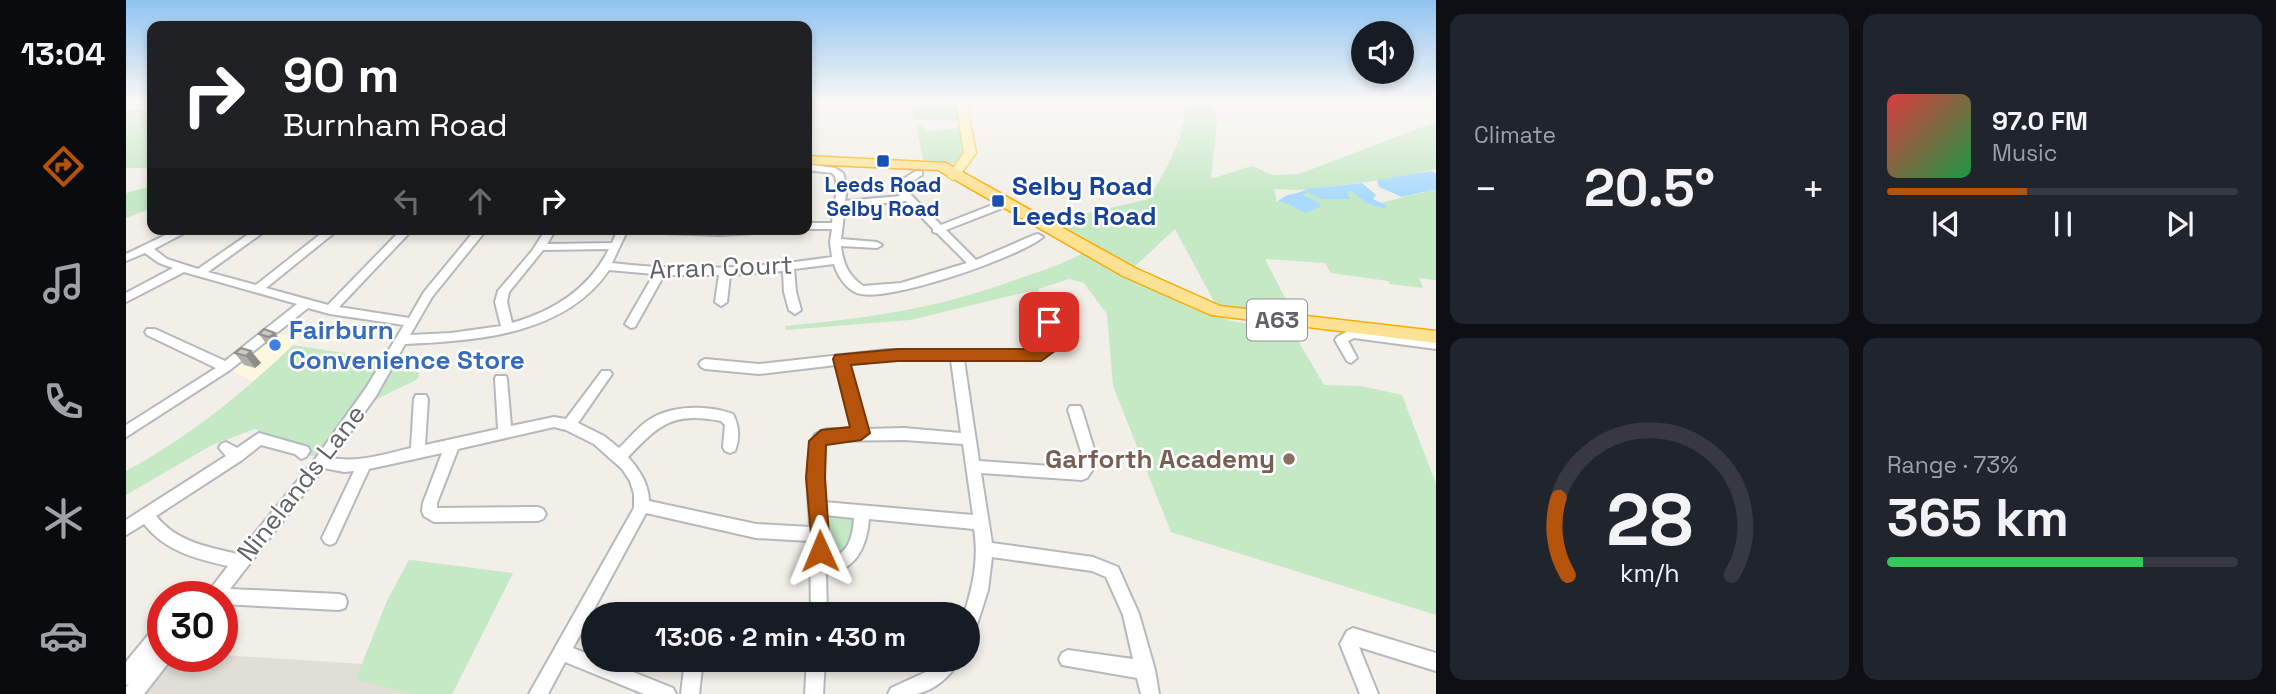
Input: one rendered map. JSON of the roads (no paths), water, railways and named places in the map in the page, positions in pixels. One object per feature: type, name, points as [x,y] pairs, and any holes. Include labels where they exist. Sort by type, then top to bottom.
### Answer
[{"type":"highway","name":"A63","points":[[812,160],[953,171],[1109,262],[1186,300],[1229,314],[1359,326],[1436,337]]},
{"type":"main road","points":[[953,171],[970,150],[967,132]]},
{"type":"street","points":[[812,168],[839,173],[842,184],[835,242],[837,260],[854,287],[863,291],[905,284],[975,265],[1038,237]]},
{"type":"street","points":[[921,169],[902,185],[907,198],[975,265]]},
{"type":"street","points":[[841,204],[907,198]]},
{"type":"street","points":[[937,230],[996,207]]},
{"type":"street","points":[[812,226],[837,226]]},
{"type":"street","points":[[126,258],[175,235]]},
{"type":"street","points":[[200,272],[254,235]]},
{"type":"street","points":[[258,289],[326,235]]},
{"type":"street","points":[[330,310],[402,235]]},
{"type":"street","name":"Ninelands Lane","points":[[225,581],[321,462],[371,391],[436,284],[477,235]]},
{"type":"street","points":[[507,327],[501,302],[504,291],[541,247],[548,235]]},
{"type":"street","points":[[401,340],[465,336],[537,318],[570,302],[590,286],[605,266],[621,235]]},
{"type":"street","points":[[835,242],[877,245]]},
{"type":"street","points":[[541,247],[616,246]]},
{"type":"street","points":[[147,249],[163,261],[183,268],[305,304],[411,322]]},
{"type":"street","name":"Arran Court","points":[[605,266],[661,271],[725,272],[837,260]]},
{"type":"street","points":[[788,267],[795,310]]},
{"type":"street","points":[[126,299],[183,268]]},
{"type":"street","points":[[631,324],[661,271]]},
{"type":"street","points":[[722,302],[725,272]]},
{"type":"street","points":[[705,364],[759,369],[898,355],[1044,354],[1049,347],[1051,312],[1046,299]]},
{"type":"street","points":[[126,432],[226,367],[305,304]]},
{"type":"street","points":[[151,332],[226,367]]},
{"type":"street","points":[[1351,358],[1342,344],[1346,334],[1403,345],[1436,345]]},
{"type":"street","points":[[957,356],[985,549],[976,602]]},
{"type":"street","points":[[841,359],[861,433]]},
{"type":"street","points":[[570,424],[606,374]]},
{"type":"street","points":[[501,379],[505,432]]},
{"type":"street","points":[[418,453],[421,398]]},
{"type":"street","points":[[972,466],[1082,474],[1091,462],[1075,410]]},
{"type":"street","points":[[620,456],[659,419],[676,413],[720,415],[728,418],[732,425],[730,447]]},
{"type":"street","points":[[321,462],[364,464],[547,423],[570,424],[620,456],[637,479],[642,491],[642,506],[538,694]]},
{"type":"street","points":[[819,602],[819,508],[816,478],[818,441],[827,435],[861,433],[970,439]]},
{"type":"street","points":[[126,528],[232,452],[259,439],[303,451],[301,453]]},
{"type":"street","points":[[452,446],[430,503],[429,511],[434,515],[538,514]]},
{"type":"street","points":[[330,538],[364,464]]},
{"type":"street","points":[[642,506],[755,531],[819,535]]},
{"type":"street","points":[[819,508],[981,523]]},
{"type":"street","points":[[820,566],[840,565],[853,553],[861,535],[862,511]]},
{"type":"street","points":[[146,515],[156,530],[175,544],[240,562]]},
{"type":"street","points":[[985,549],[1093,565],[1112,572],[1127,602],[1150,694]]},
{"type":"street","points":[[238,597],[339,602]]},
{"type":"street","points":[[1370,694],[1349,644],[1353,637],[1436,662]]},
{"type":"street","points":[[126,676],[147,650]]},
{"type":"street","points":[[561,652],[667,694]]},
{"type":"street","points":[[1068,659],[1146,670]]},
{"type":"street","points":[[132,694],[150,672]]},
{"type":"street","points":[[690,694],[693,672]]},
{"type":"street","points":[[814,694],[815,672]]},
{"type":"street","points":[[897,694],[934,677],[939,672]]},
{"type":"water","points":[[1431,171],[1436,173],[1436,189],[1402,197],[1379,187],[1377,180]]},
{"type":"water","points":[[1362,183],[1376,195],[1373,199],[1386,205],[1386,209],[1367,204],[1351,191],[1347,193],[1350,199],[1321,199],[1308,192],[1303,195],[1319,203],[1321,207],[1305,213],[1283,202],[1277,203],[1284,197],[1306,189]]},
{"type":"place","name":"Leeds Road Selby Road","points":[[883,161]]},
{"type":"place","name":"Selby Road Leeds Road","points":[[998,201]]},
{"type":"place","name":"Fairburn Convenience Store","points":[[275,345]]},
{"type":"place","name":"Garforth Academy","points":[[1289,459]]}]
